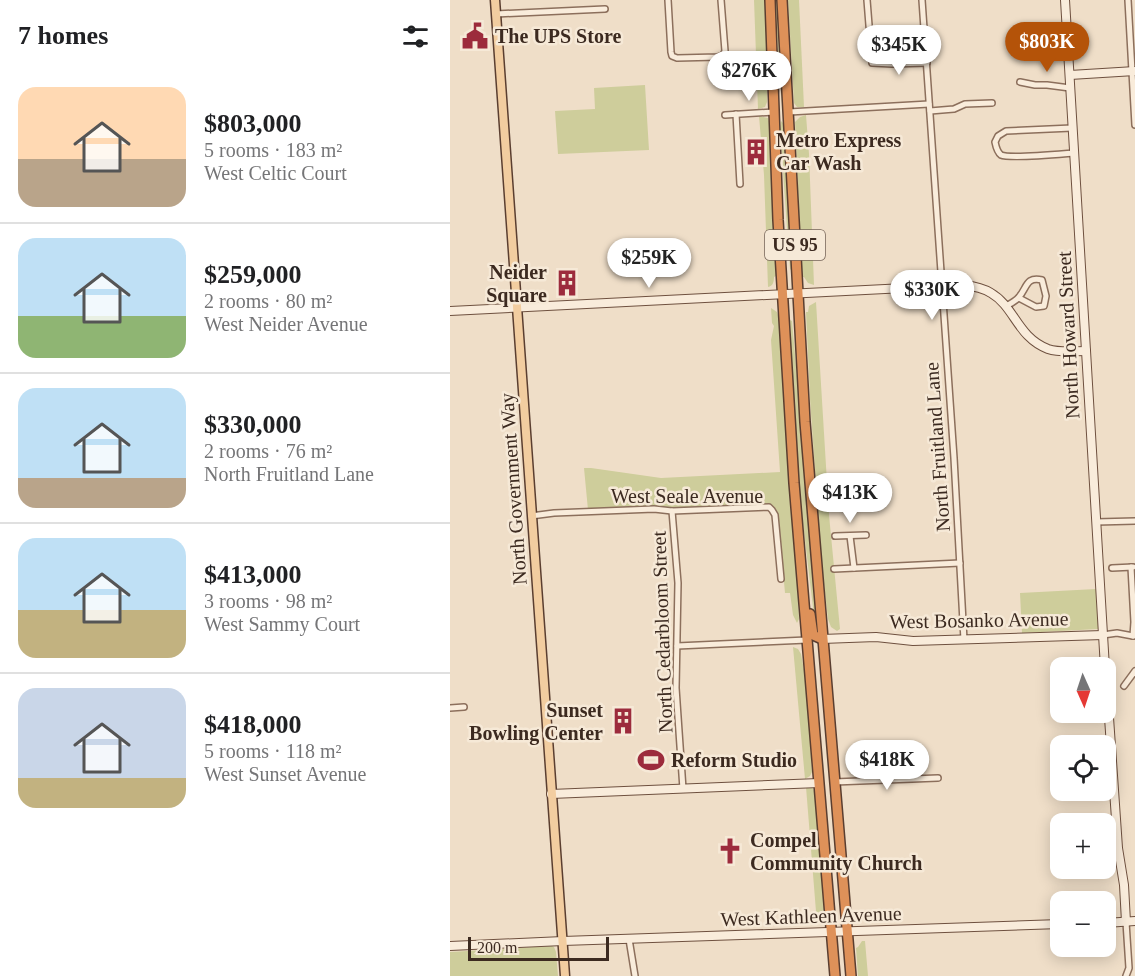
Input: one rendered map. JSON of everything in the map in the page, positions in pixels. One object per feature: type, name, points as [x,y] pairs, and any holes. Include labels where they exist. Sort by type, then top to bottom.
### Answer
[{"type":"highway","name":"US 95","points":[[770,0],[794,483],[835,976]]},
{"type":"highway","name":"US 95","points":[[782,0],[805,422],[851,976]]},
{"type":"highway","points":[[773,89],[781,108],[789,111]]},
{"type":"highway","points":[[774,112],[787,122],[789,131]]},
{"type":"highway","points":[[803,590],[807,599],[813,634],[822,639]]},
{"type":"highway","points":[[807,640],[812,641],[817,649],[827,695]]},
{"type":"main road","name":"North Government Way","points":[[495,0],[565,976]]},
{"type":"street","points":[[668,0],[671,52],[672,56],[677,58],[723,55],[725,51],[721,0]]},
{"type":"street","points":[[867,0],[872,63],[927,63]]},
{"type":"street","name":"North Fruitland Lane","points":[[922,0],[964,640]]},
{"type":"street","name":"North Howard Street","points":[[1065,0],[1104,657]]},
{"type":"street","points":[[1128,0],[1135,125]]},
{"type":"street","points":[[496,14],[605,9]]},
{"type":"street","points":[[1070,75],[1133,71]]},
{"type":"street","points":[[1020,82],[1070,88]]},
{"type":"street","points":[[930,111],[954,109],[965,104],[992,103]]},
{"type":"street","points":[[789,111],[929,104]]},
{"type":"street","points":[[725,115],[774,112]]},
{"type":"street","points":[[736,114],[740,184]]},
{"type":"street","points":[[1072,128],[1006,132],[998,136],[995,142],[1001,154],[1012,157],[1074,153]]},
{"type":"street","points":[[1006,306],[1019,298],[1030,280],[1034,278],[1042,280],[1046,296],[1044,306],[1036,307],[1019,298]]},
{"type":"street","points":[[450,311],[964,285],[980,288],[998,298],[1026,335],[1037,343],[1061,352],[1086,351]]},
{"type":"street","name":"West Seale Avenue","points":[[531,516],[652,509],[672,511],[769,507],[775,515],[781,579]]},
{"type":"street","name":"North Cedarbloom Street","points":[[672,511],[678,583],[676,688],[683,789]]},
{"type":"street","points":[[1096,522],[1135,521]]},
{"type":"street","points":[[835,537],[866,535]]},
{"type":"street","points":[[850,536],[854,568]]},
{"type":"street","points":[[834,569],[960,563]]},
{"type":"street","points":[[1112,568],[1133,567],[1134,636]]},
{"type":"street","name":"West Bosanko Avenue","points":[[822,639],[876,637],[913,641],[964,640],[1117,633],[1134,636]]},
{"type":"street","points":[[677,646],[807,640]]},
{"type":"street","points":[[1124,686],[1135,671]]},
{"type":"street","points":[[450,708],[464,707]]},
{"type":"street","points":[[1109,723],[1118,849],[1124,885],[1129,968],[1126,976]]},
{"type":"street","points":[[834,782],[938,778]]},
{"type":"street","points":[[551,795],[819,783]]},
{"type":"street","points":[[1116,922],[1135,921]]},
{"type":"street","name":"West Kathleen Avenue","points":[[450,946],[1050,924]]},
{"type":"street","points":[[629,939],[635,976]]},
{"type":"shaded area","points":[[754,0],[765,0],[767,37],[767,102],[765,107],[758,109]]},
{"type":"shaded area","points":[[774,0],[780,0],[784,101],[782,102]]},
{"type":"shaded area","points":[[788,0],[799,0],[804,107],[797,107],[794,103]]},
{"type":"shaded area","points":[[645,85],[649,150],[558,154],[555,111],[595,109],[594,88]]},
{"type":"shaded area","points":[[806,115],[814,285],[802,277],[795,122]]},
{"type":"shaded area","points":[[759,116],[768,118],[770,125],[776,276],[772,285],[768,287],[764,175]]},
{"type":"shaded area","points":[[781,121],[785,128],[792,271],[790,269]]},
{"type":"shaded area","points":[[816,302],[829,515],[840,629],[837,631],[831,627],[828,619],[821,557],[810,399],[806,312],[809,306]]},
{"type":"shaded area","points":[[771,308],[779,316],[796,559],[799,619],[797,623],[793,615],[790,593],[785,593],[778,515],[773,507],[764,504],[678,509],[652,506],[588,510],[584,468],[661,478],[780,472],[771,340],[774,326]]},
{"type":"shaded area","points":[[790,320],[792,321],[806,460],[818,616],[816,618],[798,481]]},
{"type":"shaded area","points":[[1096,589],[1098,629],[1022,633],[1020,593]]},
{"type":"shaded area","points":[[793,647],[801,654],[809,718],[812,772],[805,779]]},
{"type":"shaded area","points":[[806,787],[812,787],[815,793],[825,911],[822,920],[817,924]]},
{"type":"shaded area","points":[[862,941],[865,941],[868,976],[858,976],[856,948]]},
{"type":"shaded area","points":[[552,946],[556,952],[558,976],[450,976],[450,952]]},
{"type":"place","name":"The UPS Store","points":[[475,36]]},
{"type":"place","name":"Metro Express Car Wash","points":[[756,152]]},
{"type":"place","name":"Neider Square","points":[[567,283]]},
{"type":"place","name":"Sunset Bowling Center","points":[[623,721]]},
{"type":"place","name":"Reform Studio","points":[[651,760]]},
{"type":"place","name":"Compel Community Church","points":[[730,851]]}]
